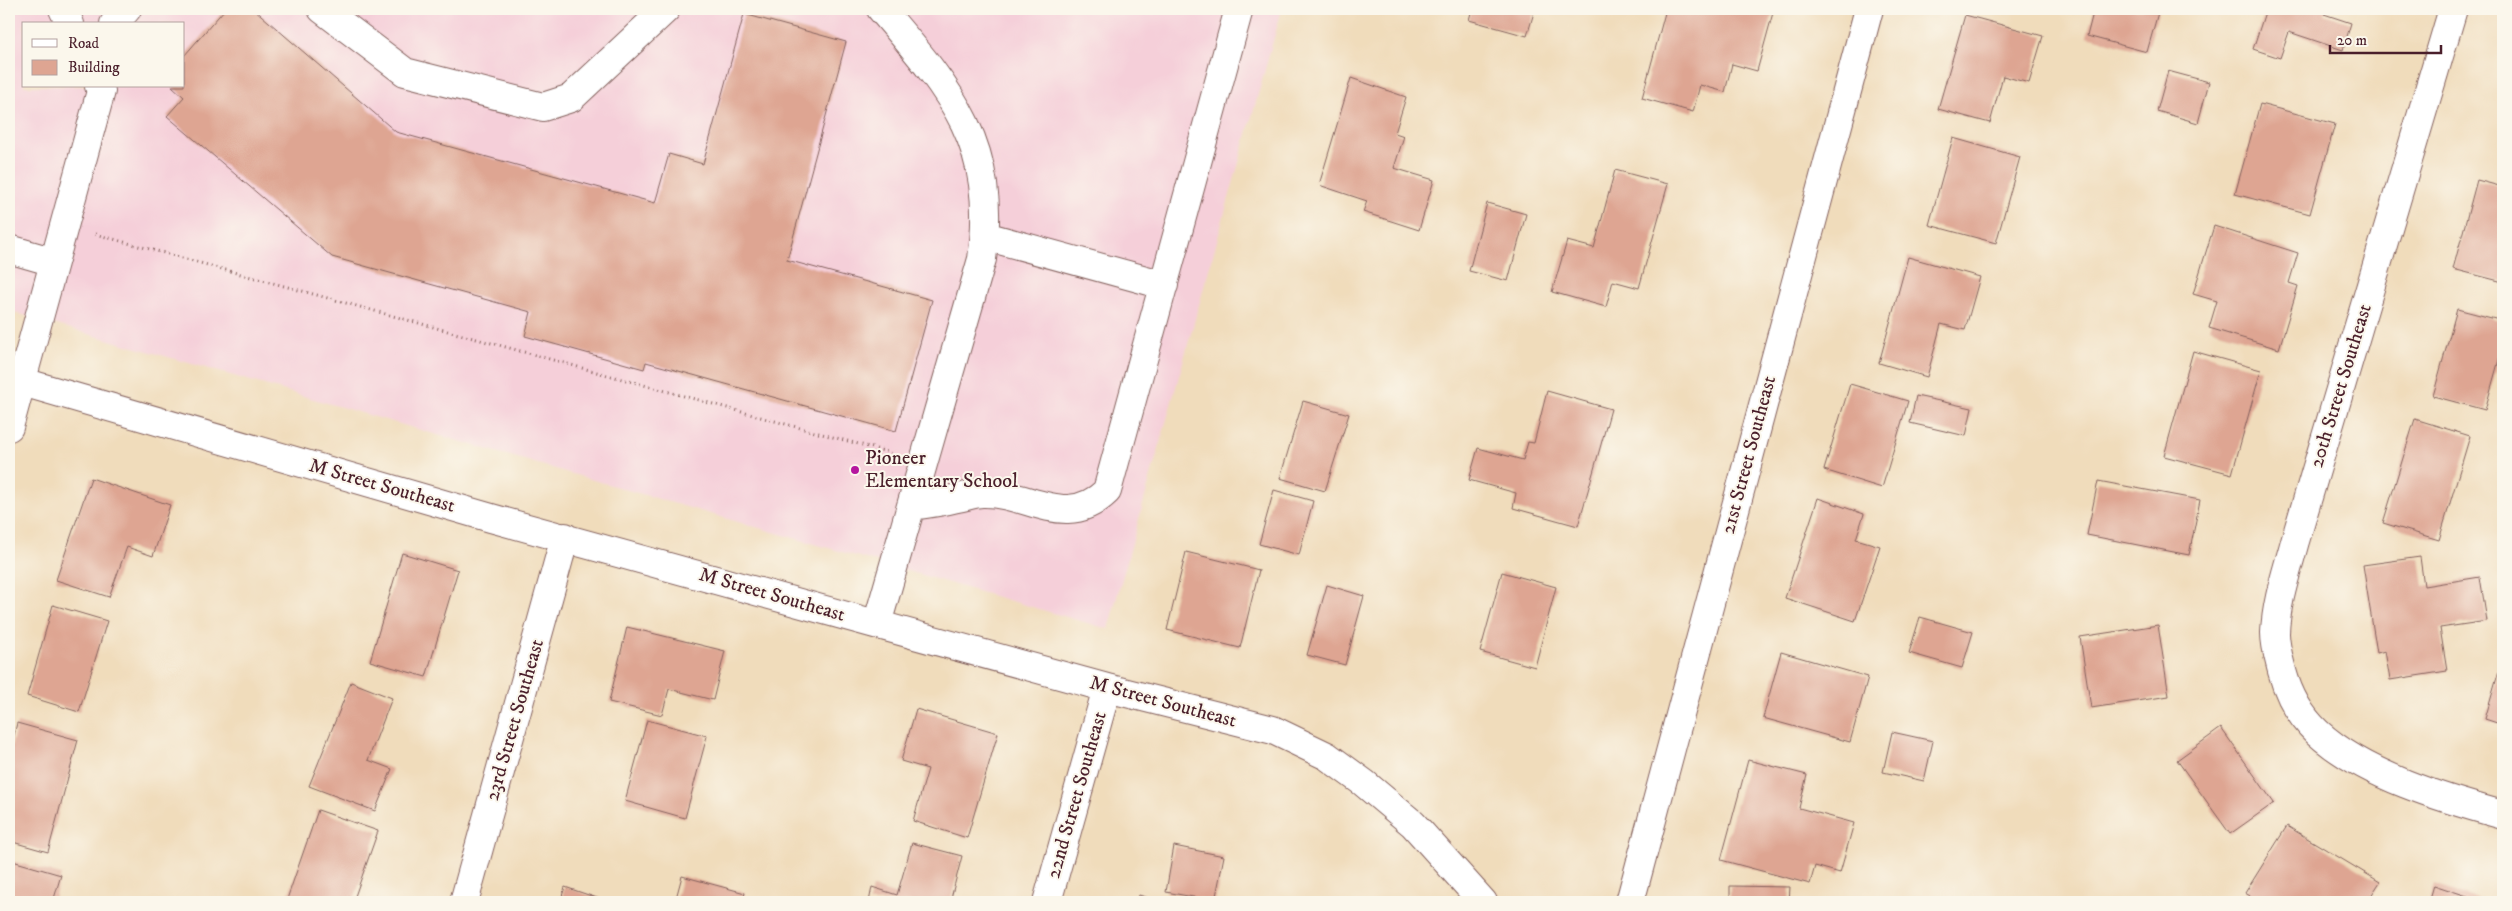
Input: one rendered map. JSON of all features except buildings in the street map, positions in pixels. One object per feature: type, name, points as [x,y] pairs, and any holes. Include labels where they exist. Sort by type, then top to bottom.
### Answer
[{"type":"street","points":[[63,9],[69,22]]},
{"type":"street","points":[[116,22],[128,9]]},
{"type":"street","points":[[322,9],[405,72],[543,107],[571,98],[666,9]]},
{"type":"street","points":[[877,624],[982,259],[987,224],[983,184],[975,144],[956,103],[925,60],[881,9]]},
{"type":"street","points":[[911,506],[981,492],[1000,493],[1059,510],[1071,510],[1095,504],[1107,491],[1240,9]]},
{"type":"street","name":"21st Street Southeast","points":[[1630,902],[1869,9]]},
{"type":"street","name":"20th Street Southeast","points":[[2453,9],[2279,598],[2275,634],[2278,658],[2287,688],[2299,709],[2316,731],[2338,750],[2374,769],[2412,785],[2503,815]]},
{"type":"street","points":[[9,427],[15,380],[54,262],[101,91],[100,88]]},
{"type":"street","points":[[985,236],[1164,285]]},
{"type":"street","points":[[9,249],[54,262]]},
{"type":"street","name":"M Street Southeast","points":[[15,380],[491,518],[1107,688],[1273,730],[1327,756],[1364,783],[1413,824],[1483,902]]},
{"type":"street","name":"23rd Street Southeast","points":[[464,902],[565,537]]},
{"type":"street","name":"22nd Street Southeast","points":[[1047,902],[1107,688]]},
{"type":"path","points":[[64,225],[923,462]]},
{"type":"shaded area","name":"Pioneer Elementary School","points":[[9,9],[1282,9],[1108,629],[9,311]]},
{"type":"place","name":"Pioneer Elementary School","points":[[855,470]]}]
